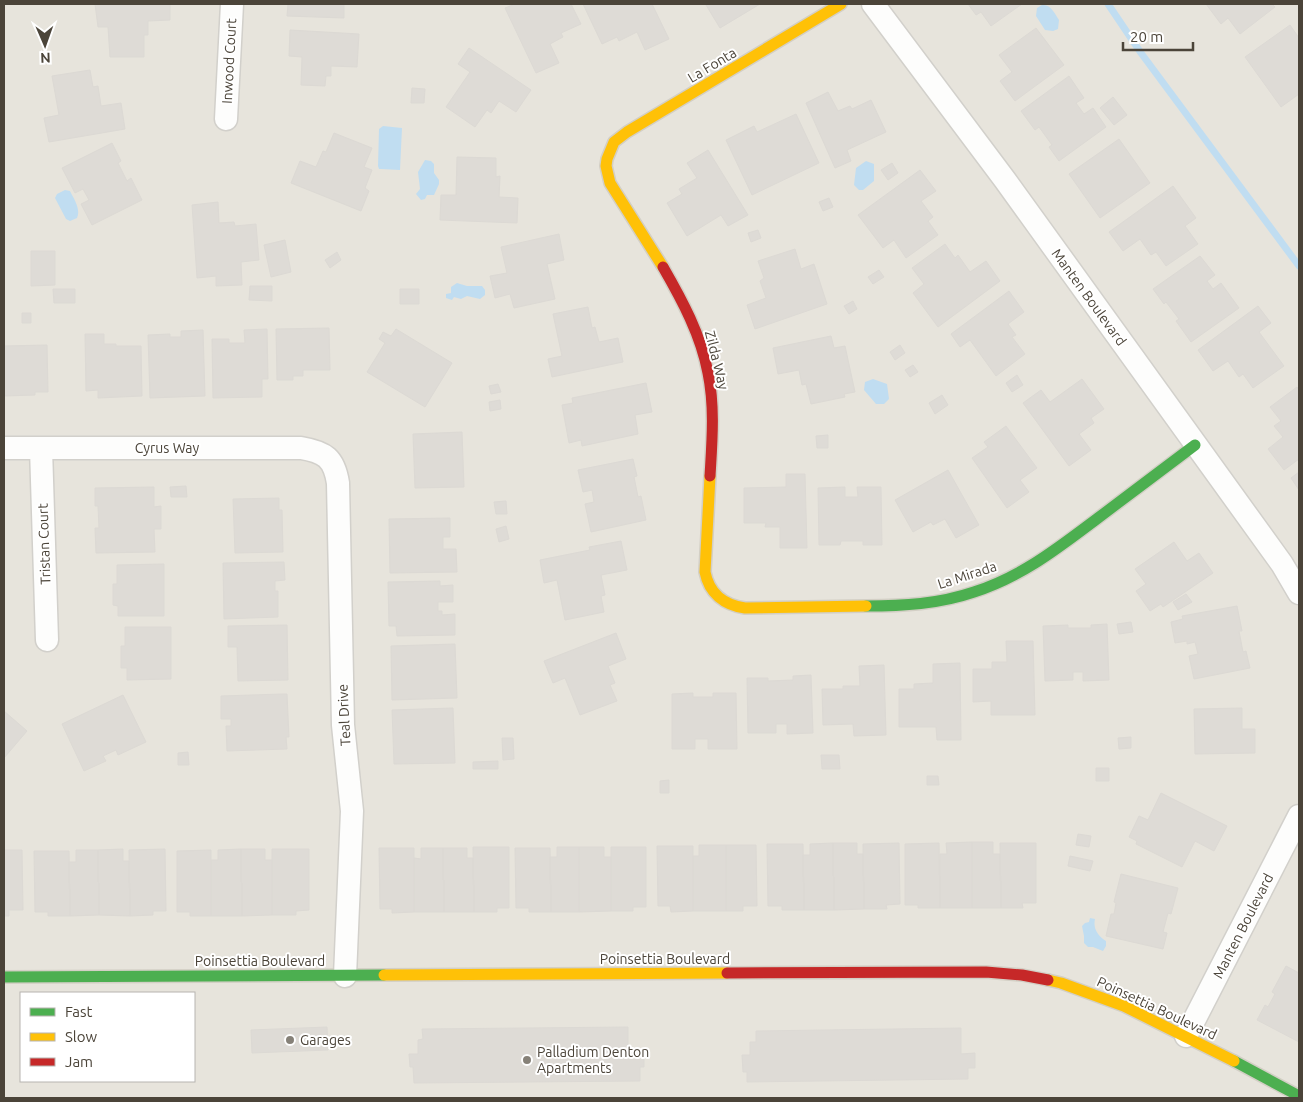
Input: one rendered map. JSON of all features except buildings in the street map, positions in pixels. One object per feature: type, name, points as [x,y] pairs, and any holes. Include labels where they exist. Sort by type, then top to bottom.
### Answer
[{"type":"street","name":"Inwood Court","points":[[226,119],[232,4]]},
{"type":"street","name":"La Fonta","points":[[607,159],[614,142],[627,132],[841,4]]},
{"type":"street","name":"Manten Boulevard","points":[[873,4],[1005,180],[1282,564],[1299,593]]},
{"type":"street","name":"Zilda Way","points":[[607,159],[606,166],[610,183],[675,289],[693,325],[706,365],[711,390],[712,426],[705,572],[711,590]]},
{"type":"street","name":"La Mirada","points":[[711,590],[727,604],[745,608],[905,606],[974,592],[1006,579],[1042,560],[1195,445]]},
{"type":"street","name":"Cyrus Way","points":[[4,448],[301,448],[320,452],[328,457]]},
{"type":"street","name":"Tristan Court","points":[[41,448],[47,640]]},
{"type":"street","name":"Teal Drive","points":[[328,457],[334,464],[338,483],[343,725],[352,811],[345,976]]},
{"type":"street","name":"Manten Boulevard","points":[[1186,1036],[1299,816]]},
{"type":"street","name":"Poinsettia Boulevard","points":[[4,977],[986,972],[1022,975],[1061,983],[1124,1006],[1186,1036],[1299,1096]]},
{"type":"shaded area","points":[[4,4],[1299,4],[1299,1098],[4,1098]]},
{"type":"water","points":[[1042,5],[1048,6],[1054,12],[1059,20],[1058,29],[1053,31],[1045,30],[1036,16],[1037,8]]},
{"type":"water","points":[[383,126],[402,128],[400,170],[379,169],[379,129]]},
{"type":"water","points":[[425,160],[431,161],[434,164],[434,173],[439,180],[439,184],[434,195],[427,195],[425,199],[421,200],[416,194],[420,189],[418,172]]},
{"type":"water","points":[[866,161],[874,164],[874,181],[863,190],[859,190],[854,185],[856,168]]},
{"type":"water","points":[[65,190],[70,191],[78,208],[77,218],[70,221],[66,219],[55,198],[57,194]]},
{"type":"water","points":[[457,283],[467,286],[482,286],[485,290],[485,295],[480,299],[467,296],[461,299],[454,297],[452,300],[446,298],[446,294],[451,293],[451,287]]},
{"type":"water","points":[[873,379],[887,384],[889,399],[884,404],[876,404],[864,390],[865,382]]},
{"type":"water","points":[[1090,918],[1095,919],[1096,931],[1106,941],[1103,951],[1088,947],[1084,943],[1082,926],[1089,922]]},
{"type":"waterway","points":[[1108,4],[1141,53],[1299,266]]},
{"type":"traffic: fast","points":[[866,606],[934,602],[974,592],[1008,578],[1054,550],[1195,445]]},
{"type":"traffic: fast","points":[[4,977],[384,975]]},
{"type":"traffic: fast","points":[[1234,1061],[1299,1096]]},
{"type":"traffic: slow","points":[[663,267],[610,183],[606,166],[614,142],[627,132],[841,4]]},
{"type":"traffic: slow","points":[[710,476],[705,572],[710,586],[719,597],[730,604],[745,608],[866,606]]},
{"type":"traffic: slow","points":[[384,975],[727,973]]},
{"type":"traffic: slow","points":[[1048,980],[1124,1006],[1234,1061]]},
{"type":"traffic: jam","points":[[663,267],[690,318],[705,359],[712,412],[710,476]]},
{"type":"traffic: jam","points":[[727,973],[986,972],[1022,975],[1048,980]]},
{"type":"place","name":"Garages","points":[[290,1040]]},
{"type":"place","name":"Palladium Denton Apartments","points":[[527,1060]]}]
